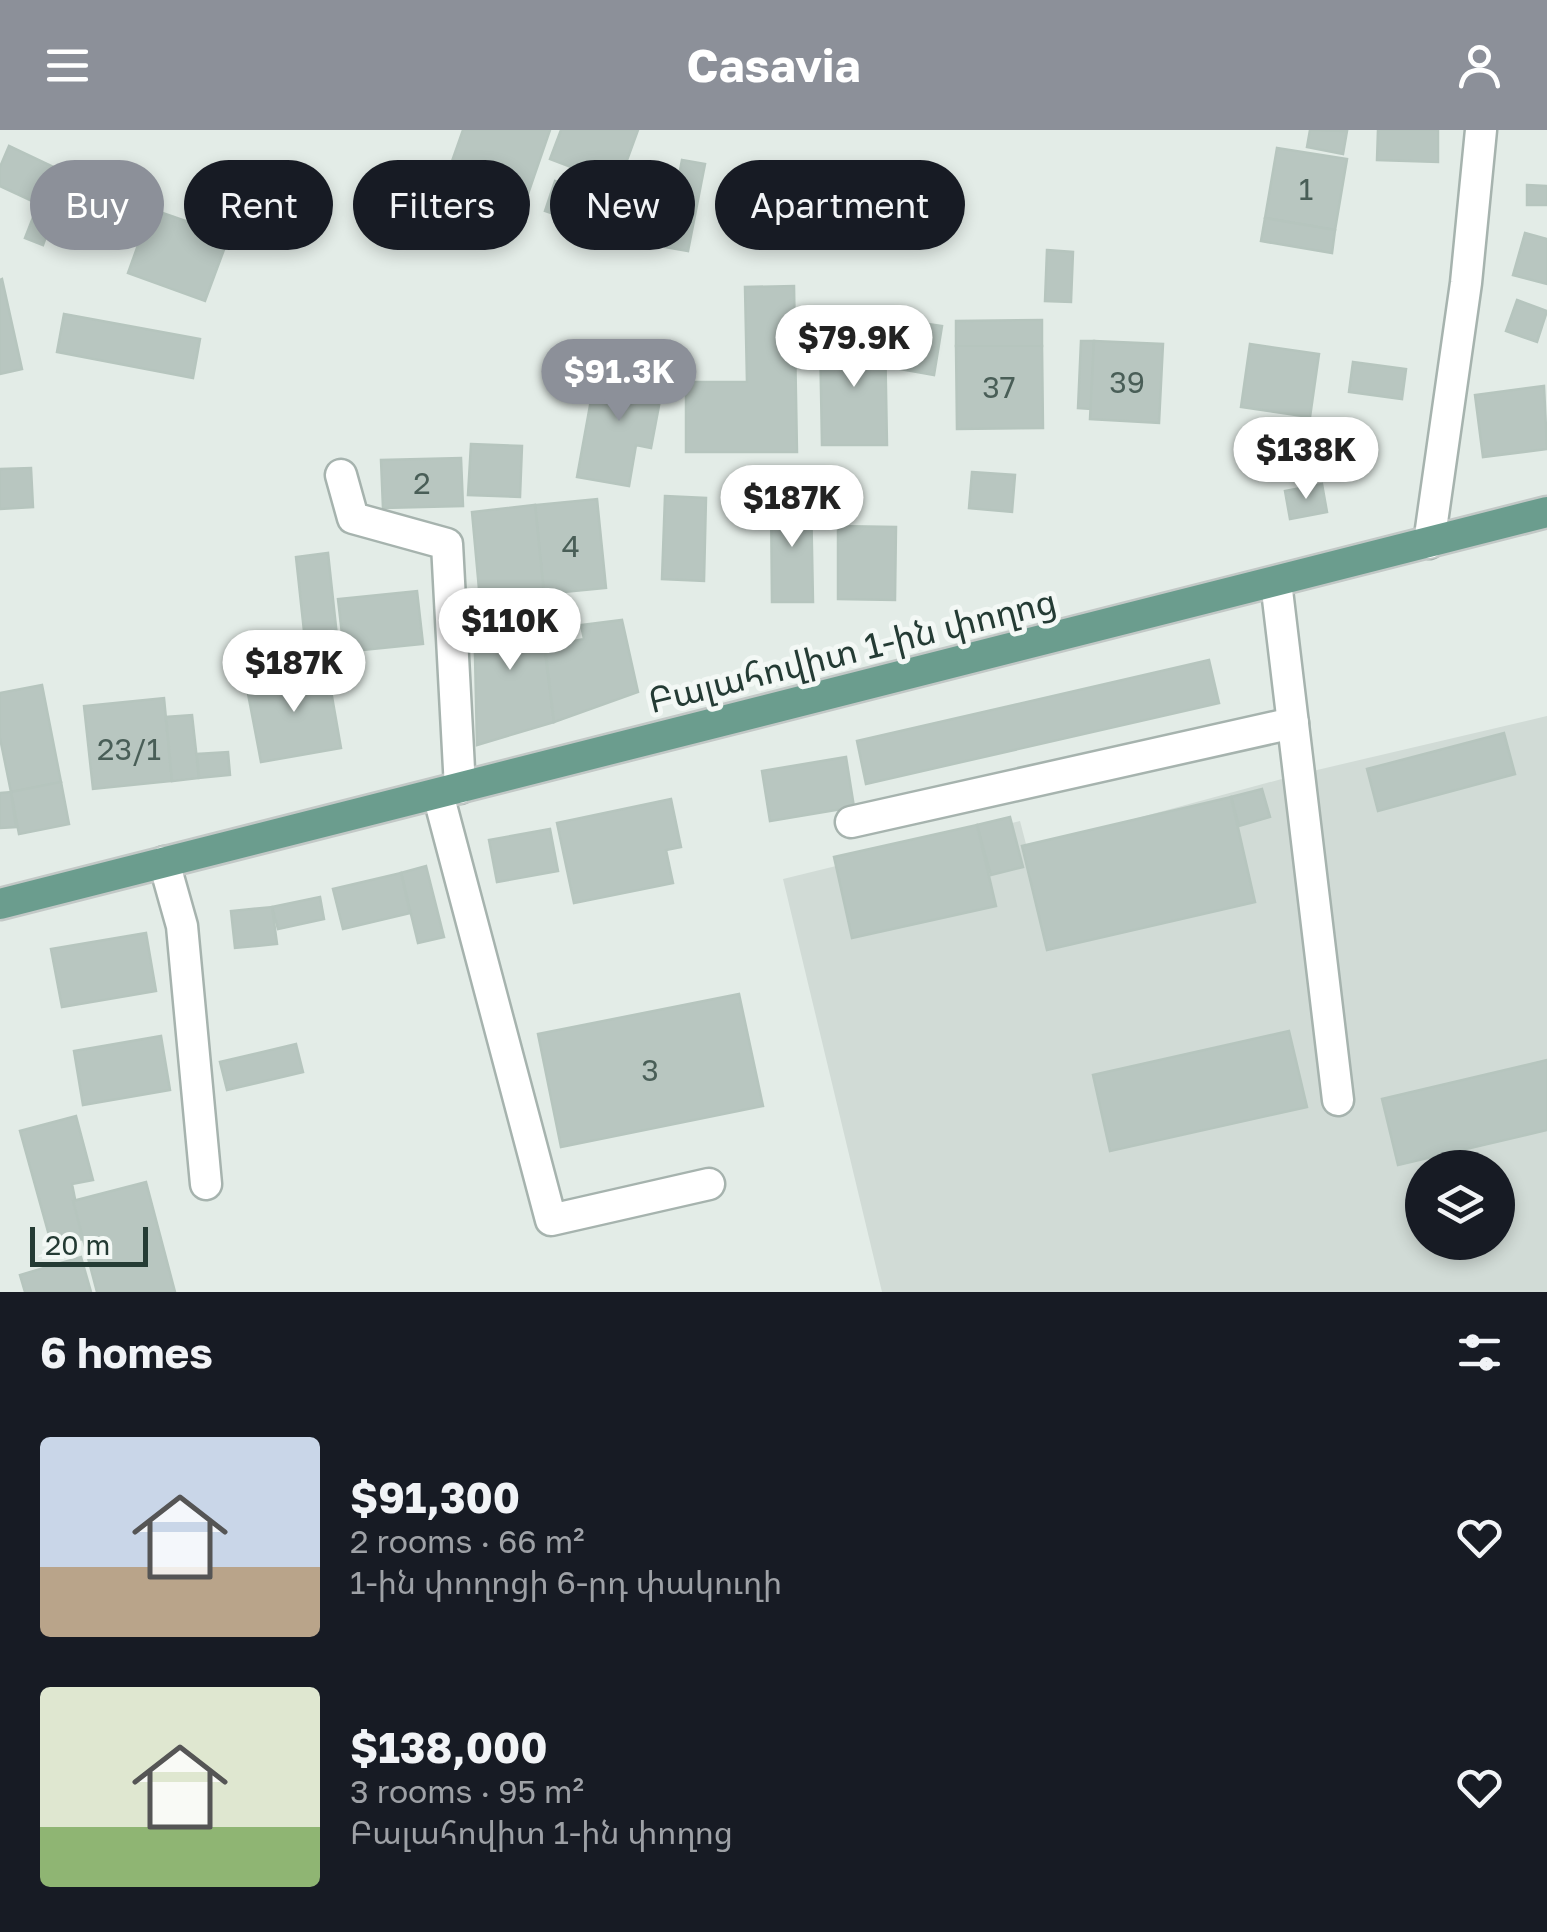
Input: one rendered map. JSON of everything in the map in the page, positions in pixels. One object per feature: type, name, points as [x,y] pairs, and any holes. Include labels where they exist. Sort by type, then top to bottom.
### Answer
[{"type":"main road","name":"Բալահովիտ 1-ին փողոց","points":[[0,904],[1547,512]]},
{"type":"street","points":[[1429,543],[1481,130]]},
{"type":"street","points":[[340,475],[353,518],[447,544],[449,791],[552,1220],[710,1184]]},
{"type":"street","points":[[1276,582],[1338,1100]]},
{"type":"street","points":[[851,822],[1293,723]]},
{"type":"street","points":[[164,862],[182,926],[206,1184]]},
{"type":"shaded area","points":[[1547,716],[1547,1292],[882,1292],[783,879],[1020,821],[1027,848],[1300,774]]},
{"type":"building","points":[[463,130],[550,130],[530,188],[530,160],[452,160]]},
{"type":"building","points":[[561,130],[638,130],[627,160],[550,159]]},
{"type":"building","points":[[1310,130],[1347,131],[1343,154],[1307,147]]},
{"type":"building","points":[[1378,130],[1438,130],[1438,162],[1377,160]]},
{"type":"building","points":[[9,146],[39,160],[30,160],[30,200],[0,186],[0,167]]},
{"type":"building","points":[[1277,148],[1347,159],[1335,230],[1265,218]]},
{"type":"building","points":[[695,162],[705,164],[695,215]]},
{"type":"building","points":[[1527,185],[1547,186],[1547,205],[1527,205]]},
{"type":"building","points":[[164,214],[184,220],[184,250],[224,250],[205,301],[128,273],[136,250],[164,250]]},
{"type":"building","points":[[1265,218],[1335,230],[1332,253],[1261,241]]},
{"type":"building","points":[[1525,233],[1547,239],[1547,284],[1513,275]]},
{"type":"building","points":[[1047,250],[1073,252],[1071,302],[1045,301]]},
{"type":"building","points":[[0,280],[22,369],[0,374]]},
{"type":"building","points":[[794,286],[797,452],[686,452],[686,382],[747,382],[745,287]]},
{"type":"building","points":[[1517,300],[1547,311],[1537,342],[1506,331]]},
{"type":"building","points":[[64,314],[200,339],[193,378],[57,352]]},
{"type":"building","points":[[1042,320],[1042,346],[956,346],[956,321]]},
{"type":"building","points":[[908,321],[942,326],[934,375],[900,369]]},
{"type":"building","points":[[885,334],[887,445],[822,445],[820,335]]},
{"type":"building","points":[[1081,341],[1094,341],[1091,409],[1078,408]]},
{"type":"building","points":[[1094,341],[1163,344],[1159,423],[1090,419]]},
{"type":"building","points":[[1250,344],[1319,354],[1310,417],[1241,407]]},
{"type":"building","points":[[956,346],[1042,346],[1043,428],[957,429]]},
{"type":"building","points":[[1353,362],[1406,369],[1402,399],[1349,392]]},
{"type":"building","points":[[597,367],[664,379],[651,448],[636,445],[629,486],[577,477]]},
{"type":"building","points":[[1544,386],[1547,449],[1483,457],[1475,395]]},
{"type":"building","points":[[471,444],[522,446],[520,497],[468,495]]},
{"type":"building","points":[[461,458],[463,506],[383,508],[381,460]]},
{"type":"building","points":[[31,468],[33,507],[0,509],[0,469]]},
{"type":"building","points":[[972,472],[1015,475],[1012,512],[969,508]]},
{"type":"building","points":[[1322,484],[1327,512],[1290,519],[1285,491]]},
{"type":"building","points":[[665,496],[706,498],[704,581],[662,579]]},
{"type":"building","points":[[771,498],[811,498],[813,602],[772,602]]},
{"type":"building","points":[[597,499],[606,588],[544,594],[535,505]]},
{"type":"building","points":[[535,505],[544,594],[480,600],[472,512]]},
{"type":"building","points":[[838,526],[896,527],[895,600],[838,599]]},
{"type":"building","points":[[328,553],[340,664],[308,668],[296,557]]},
{"type":"building","points":[[417,591],[423,644],[344,652],[338,599]]},
{"type":"building","points":[[539,605],[554,722],[477,745],[474,611]]},
{"type":"building","points":[[622,620],[638,692],[554,722],[545,647],[584,639],[581,625]]},
{"type":"building","points":[[1209,660],[1219,703],[866,784],[857,741]]},
{"type":"building","points":[[327,668],[341,748],[261,762],[246,683]]},
{"type":"building","points":[[42,685],[61,782],[11,792],[0,738],[0,693]]},
{"type":"building","points":[[164,698],[172,781],[93,789],[84,706]]},
{"type":"building","points":[[192,715],[199,778],[172,781],[166,717]]},
{"type":"building","points":[[1504,733],[1515,774],[1378,811],[1367,769]]},
{"type":"building","points":[[228,752],[230,775],[199,778],[197,754]]},
{"type":"building","points":[[846,757],[854,807],[770,821],[762,771]]},
{"type":"building","points":[[61,782],[69,824],[19,834],[11,792]]},
{"type":"building","points":[[1262,789],[1270,817],[1239,826],[1231,797]]},
{"type":"building","points":[[11,792],[16,827],[0,828],[0,793]]},
{"type":"building","points":[[1231,797],[1255,902],[1047,950],[1022,846]]},
{"type":"building","points":[[671,799],[681,847],[666,850],[673,883],[574,903],[557,823]]},
{"type":"building","points":[[1010,817],[1023,867],[991,875],[977,825]]},
{"type":"building","points":[[977,825],[996,906],[852,938],[834,857]]},
{"type":"building","points":[[550,829],[558,871],[497,882],[489,840]]},
{"type":"building","points":[[426,866],[444,937],[418,943],[401,873]]},
{"type":"building","points":[[401,873],[410,913],[343,929],[333,889]]},
{"type":"building","points":[[320,897],[324,919],[278,929],[272,907]]},
{"type":"building","points":[[272,907],[277,944],[235,948],[231,911]]},
{"type":"building","points":[[146,933],[156,991],[62,1007],[51,949]]},
{"type":"building","points":[[739,994],[763,1106],[561,1147],[538,1034]]},
{"type":"building","points":[[1289,1031],[1307,1107],[1110,1151],[1093,1075]]},
{"type":"building","points":[[161,1036],[170,1090],[83,1105],[74,1051]]},
{"type":"building","points":[[296,1044],[303,1072],[227,1090],[220,1062]]},
{"type":"building","points":[[1547,1060],[1547,1130],[1462,1150],[1405,1150],[1405,1163],[1398,1165],[1382,1099]]},
{"type":"building","points":[[76,1116],[93,1180],[72,1184],[83,1239],[52,1246],[20,1131]]},
{"type":"building","points":[[146,1182],[175,1292],[97,1292],[73,1201]]},
{"type":"building","points":[[81,1257],[91,1292],[25,1292],[20,1275]]}]
